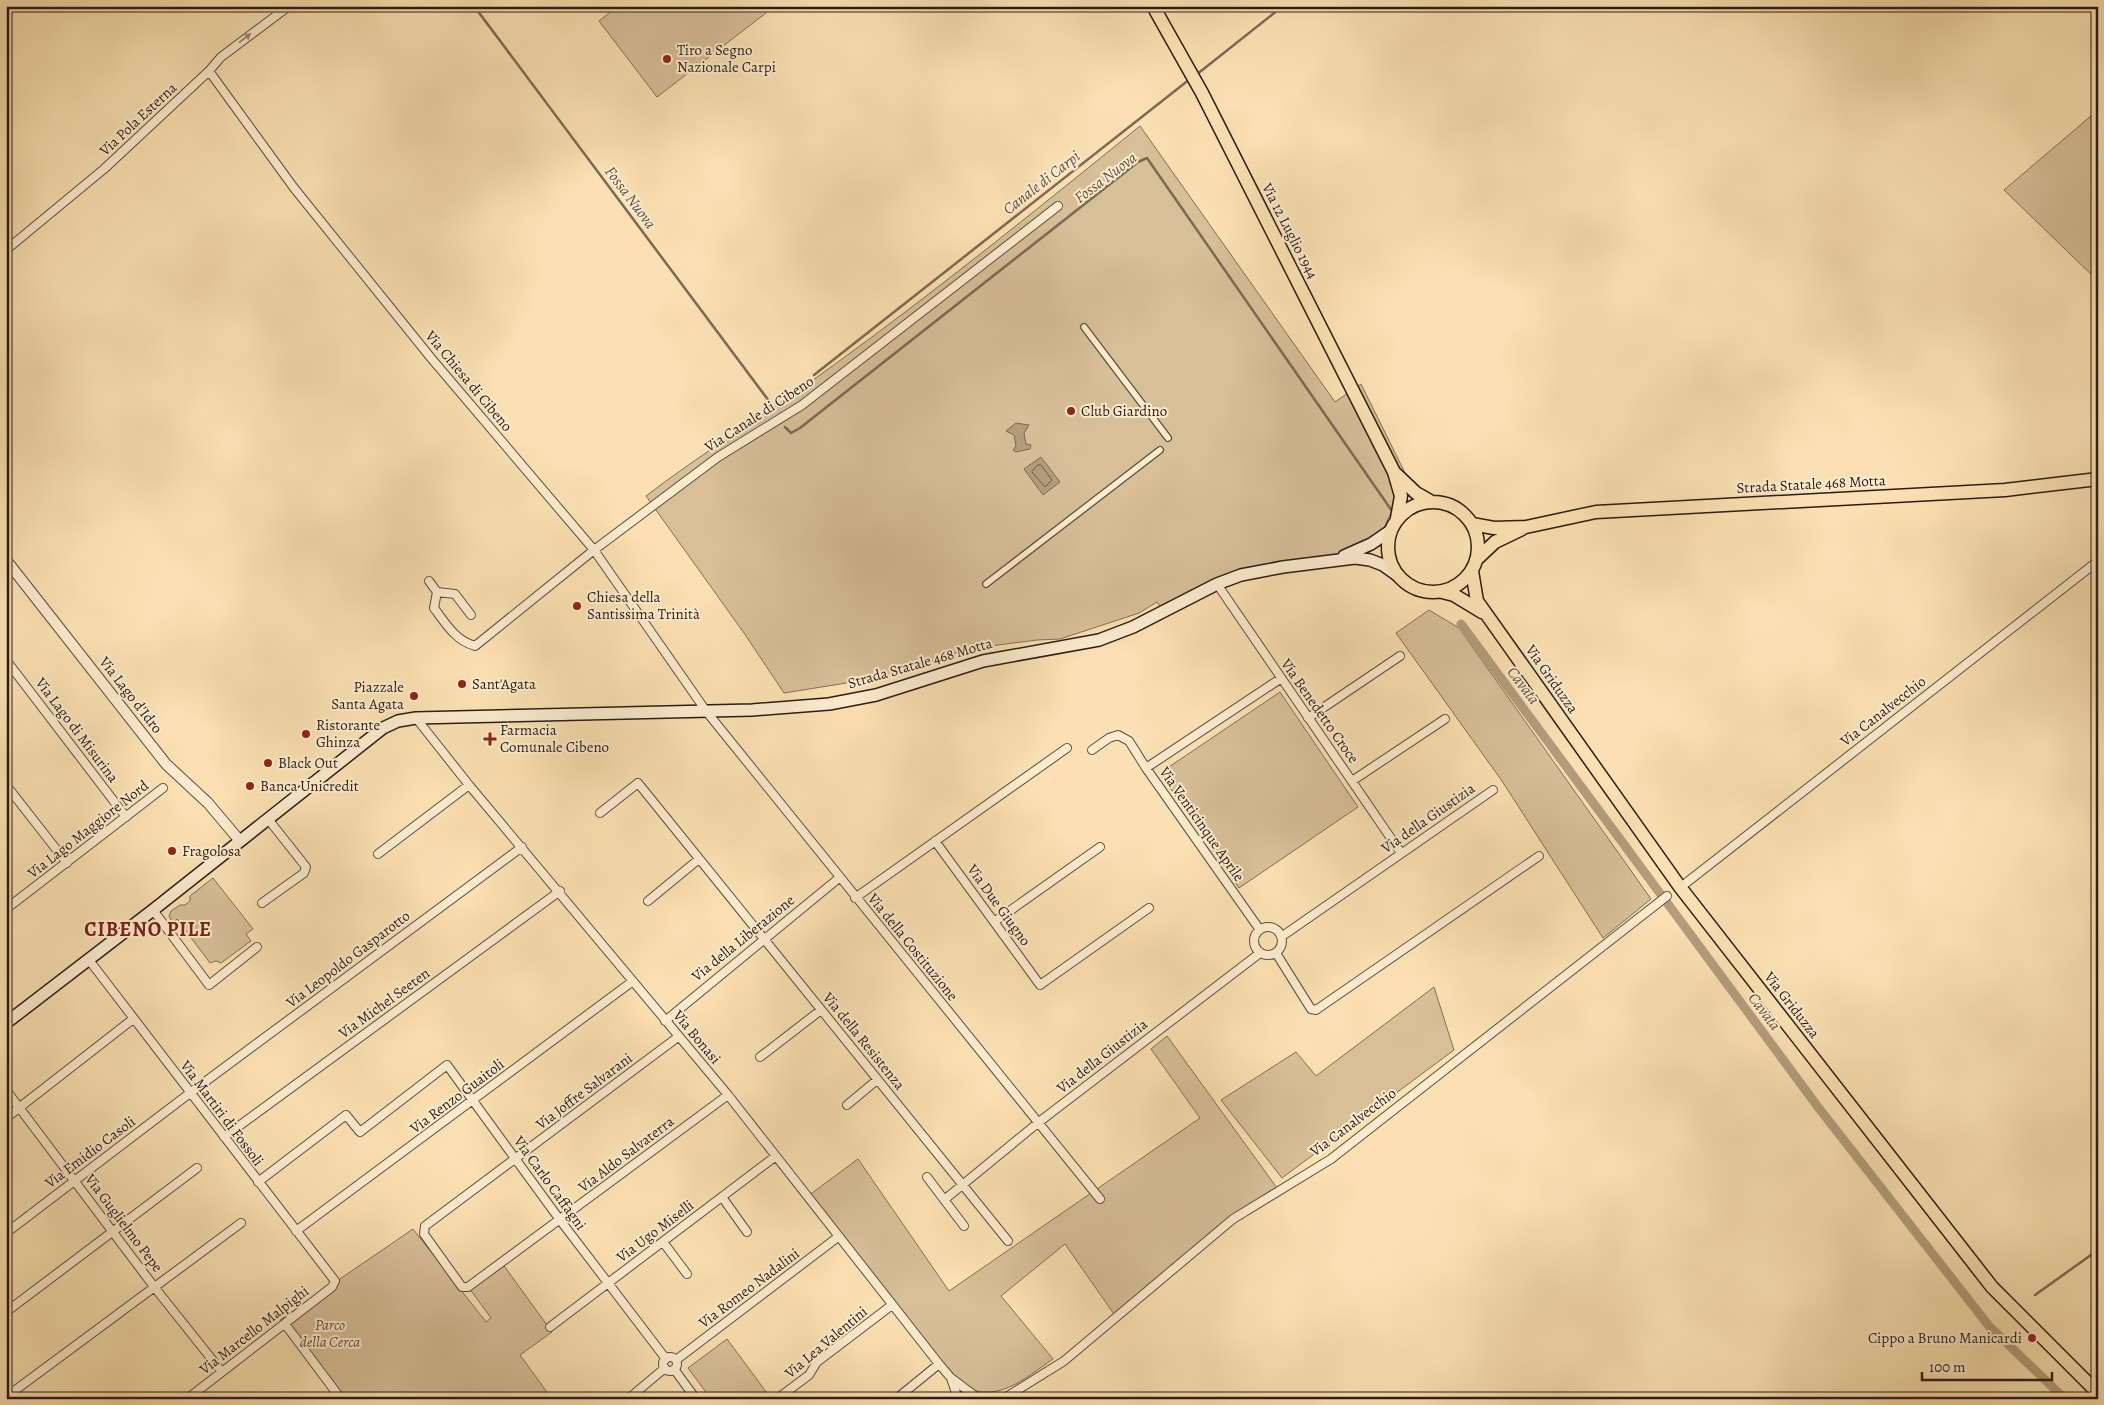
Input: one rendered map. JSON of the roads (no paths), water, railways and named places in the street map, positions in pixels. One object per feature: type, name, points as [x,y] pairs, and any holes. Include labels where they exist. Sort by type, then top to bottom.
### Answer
[{"type":"main road","name":"Via 12 Luglio 1944","points":[[1153,6],[1200,90],[1394,472]]},
{"type":"main road","points":[[1394,472],[1416,493],[1430,501],[1454,507],[1465,514],[1472,524],[1479,547],[1474,565]]},
{"type":"main road","points":[[1394,472],[1400,496],[1397,518],[1390,531],[1388,554],[1397,575]]},
{"type":"main road","name":"Strada Statale 468 Motta","points":[[1526,527],[1596,512],[2005,490],[2098,478]]},
{"type":"main road","points":[[1397,518],[1412,506],[1430,501]]},
{"type":"main road","points":[[1472,524],[1494,528],[1526,527]]},
{"type":"main road","points":[[1336,559],[1370,560],[1383,565],[1417,590],[1442,592],[1459,584],[1495,542],[1526,527]]},
{"type":"main road","points":[[1336,559],[1371,544],[1390,531]]},
{"type":"main road","name":"Strada Statale 468 Motta","points":[[6,1022],[154,910],[383,728],[398,721],[416,718],[793,708],[829,704],[876,695],[983,661],[1092,642],[1133,627],[1217,584],[1241,575],[1336,559]]},
{"type":"main road","name":"Via Griduzza","points":[[1474,565],[1477,601],[1680,887],[1992,1287],[2098,1393]]},
{"type":"main road","name":"Via Griduzza","points":[[1442,592],[1458,598],[1487,615]]},
{"type":"street","name":"Via Pola Esterna","points":[[6,250],[104,170],[221,57],[288,6]]},
{"type":"street","name":"Via Chiesa di Cibeno","points":[[209,70],[313,212],[431,358],[594,550],[706,711]]},
{"type":"street","name":"Via Canale di Cibeno","points":[[437,592],[434,608],[454,635],[464,643],[475,646],[594,550],[718,457],[802,405],[1058,206]]},
{"type":"street","points":[[1084,327],[1168,438]]},
{"type":"street","points":[[986,584],[1160,450]]},
{"type":"street","name":"Via Lago d'Idro","points":[[6,560],[166,764],[208,803],[240,841]]},
{"type":"street","name":"Via Canalvecchio","points":[[1686,884],[2098,561]]},
{"type":"street","points":[[429,581],[437,592],[455,594],[471,615]]},
{"type":"street","name":"Via Benedetto Croce","points":[[1217,584],[1280,679],[1401,853]]},
{"type":"street","points":[[1308,718],[1400,656]]},
{"type":"street","name":"Via Lago di Misurina","points":[[6,660],[126,817]]},
{"type":"street","name":"Via Venticinque Aprile","points":[[1260,930],[1146,768],[1280,679]]},
{"type":"street","name":"Via della Costituzione","points":[[706,711],[855,898],[1100,1199]]},
{"type":"street","name":"Via Bonasi","points":[[416,718],[469,785],[560,891],[678,1037],[728,1095],[939,1364],[951,1378],[979,1399]]},
{"type":"street","points":[[1352,781],[1445,718]]},
{"type":"street","points":[[1092,750],[1109,738],[1118,735],[1129,741],[1146,768]]},
{"type":"street","points":[[855,898],[1067,748]]},
{"type":"street","name":"Via della Resistenza","points":[[600,813],[638,783],[1008,1241]]},
{"type":"street","points":[[6,785],[67,863]]},
{"type":"street","points":[[378,854],[469,785]]},
{"type":"street","name":"Via Lago Maggiore Nord","points":[[6,909],[163,788]]},
{"type":"street","name":"Via della Giustizia","points":[[1281,937],[1493,790]]},
{"type":"street","points":[[262,903],[304,873],[306,867],[268,819]]},
{"type":"street","name":"Via Due Giugno","points":[[935,841],[1040,985],[1149,908]]},
{"type":"street","name":"Via Leopoldo Gasparotto","points":[[190,1093],[522,846]]},
{"type":"street","points":[[994,922],[1100,847]]},
{"type":"street","points":[[1276,953],[1312,1009],[1316,1010],[1539,856]]},
{"type":"street","points":[[648,901],[699,859]]},
{"type":"street","name":"Via della Liberazione","points":[[665,1021],[839,878]]},
{"type":"street","name":"Via Michel Seeten","points":[[224,1138],[560,891]]},
{"type":"street","name":"Via Canalvecchio","points":[[1003,1399],[1064,1362],[1233,1219],[1331,1158],[1667,896]]},
{"type":"street","points":[[154,910],[209,986],[257,947]]},
{"type":"street","points":[[1272,928],[1281,937],[1282,943],[1276,953],[1265,955],[1260,953],[1254,944],[1254,938],[1260,930],[1272,928]]},
{"type":"street","name":"Via della Giustizia","points":[[944,1200],[1039,1122],[1260,953]]},
{"type":"street","name":"Via Martiri di Fossoli","points":[[89,960],[335,1281]]},
{"type":"street","name":"Via Renzo Guaitoli","points":[[296,1231],[473,1102],[633,981]]},
{"type":"street","points":[[760,1058],[821,1010]]},
{"type":"street","points":[[6,1118],[134,1020]]},
{"type":"street","name":"Via Joffre Salvarani","points":[[468,1287],[462,1287],[424,1234],[425,1226],[678,1037]]},
{"type":"street","name":"Via Carlo Caffagni","points":[[258,1182],[346,1115],[360,1132],[447,1065],[560,1220],[666,1359]]},
{"type":"street","points":[[847,1105],[877,1080]]},
{"type":"street","name":"Via Guglielmo Pepe","points":[[6,1090],[155,1288],[222,1372]]},
{"type":"street","name":"Via Emidio Casoli","points":[[6,1233],[190,1093]]},
{"type":"street","name":"Via Aldo Salvaterra","points":[[468,1287],[728,1095]]},
{"type":"street","name":"Via Ugo Miselli","points":[[550,1327],[776,1156]]},
{"type":"street","points":[[6,1312],[197,1168]]},
{"type":"street","points":[[927,1178],[964,1226]]},
{"type":"street","points":[[722,1197],[747,1232]]},
{"type":"street","points":[[6,1397],[241,1223]]},
{"type":"street","name":"Via Romeo Nadalini","points":[[676,1360],[838,1237]]},
{"type":"street","points":[[663,1242],[688,1274]]},
{"type":"street","name":"Via Marcello Malpighi","points":[[187,1399],[332,1287],[335,1281]]},
{"type":"street","name":"Via Lea Valentini","points":[[777,1399],[809,1375],[817,1362],[892,1305]]},
{"type":"street","points":[[285,1324],[341,1399]]},
{"type":"street","points":[[672,1358],[676,1360],[677,1364],[670,1371],[663,1364],[666,1359],[672,1358]]},
{"type":"street","points":[[896,1399],[939,1364]]},
{"type":"street","points":[[628,1399],[665,1368]]},
{"type":"street","points":[[674,1369],[696,1399]]},
{"type":"street","name":"Via Bonasi","points":[[951,1378],[958,1399]]},
{"type":"water","points":[[1016,423],[1029,425],[1024,433],[1026,444],[1031,445],[1030,449],[1016,452],[1013,450],[1016,446],[1014,435],[1006,431]]},
{"type":"water","points":[[1041,457],[1060,482],[1043,495],[1024,469]]},
{"type":"waterway","name":"Fossa Nuova","points":[[474,6],[769,401]]},
{"type":"waterway","name":"Canale di Carpi","points":[[1196,75],[1283,6]]},
{"type":"waterway","name":"Canale di Carpi","points":[[814,375],[1190,79]]},
{"type":"waterway","name":"Fossa Nuova","points":[[785,427],[791,433],[800,428],[1138,162],[1147,158],[1392,511]]},
{"type":"waterway","name":"Cavata","points":[[1461,624],[1818,1107],[1989,1326],[2065,1399]]},
{"type":"waterway","points":[[2035,1295],[2098,1250]]},
{"type":"place","name":"Tiro a Segno Nazionale Carpi","points":[[667,59]]},
{"type":"place","name":"Club Giardino","points":[[1071,411]]},
{"type":"place","name":"Chiesa della Santissima Trinità","points":[[577,606]]},
{"type":"place","name":"Sant'Agata","points":[[462,684]]},
{"type":"place","name":"Piazzale Santa Agata","points":[[414,696]]},
{"type":"place","name":"Ristorante Ghinza","points":[[306,734]]},
{"type":"place","name":"Farmacia Comunale Cibeno","points":[[490,739]]},
{"type":"place","name":"Black Out","points":[[268,763]]},
{"type":"place","name":"Banca Unicredit","points":[[250,786]]},
{"type":"place","name":"Fragolosa","points":[[172,851]]},
{"type":"place","name":"Cippo a Bruno Manicardi","points":[[2032,1338]]},
{"type":"district","name":"CIBENO PILE","points":[[148,929]]},
{"type":"park label","name":"Parco della Cerca","points":[[330,1334]]}]
